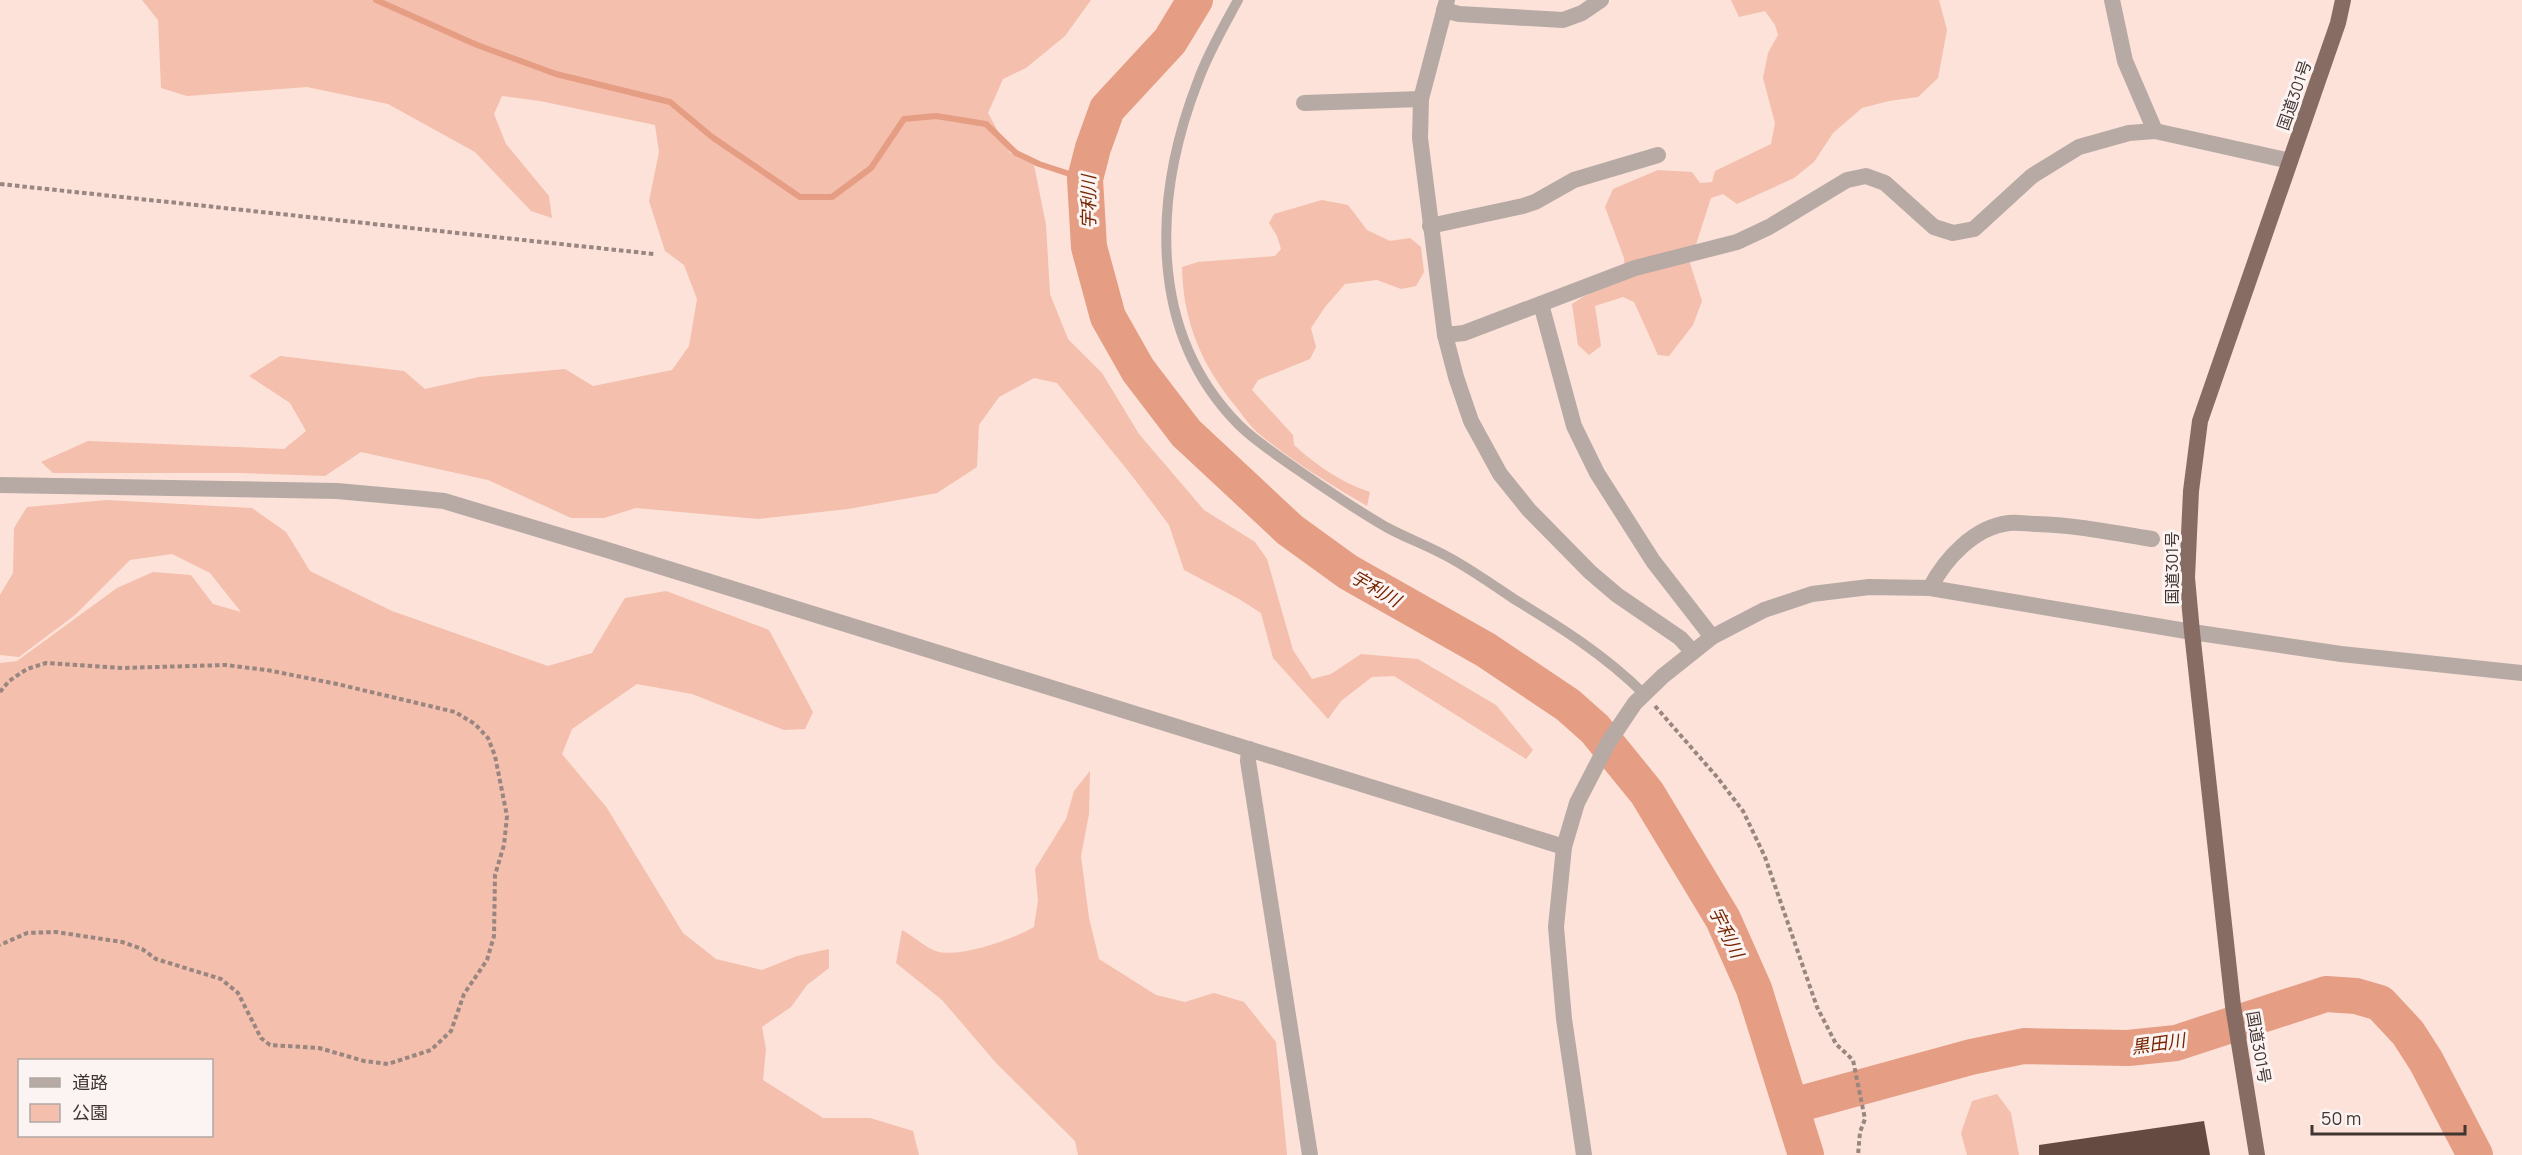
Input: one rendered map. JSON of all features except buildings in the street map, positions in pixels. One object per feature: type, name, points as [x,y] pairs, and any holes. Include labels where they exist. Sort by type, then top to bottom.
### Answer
[{"type":"highway","name":"国道301号","points":[[2257,1155],[2233,1006],[2192,632],[2187,578],[2191,491],[2200,421],[2338,22],[2343,0]]},
{"type":"street","points":[[1601,0],[1582,13],[1563,20],[1459,14],[1445,5],[1420,99],[1420,138],[1445,335],[1455,376],[1471,421],[1500,474],[1530,510],[1590,572],[1617,595],[1680,638],[1692,651]]},
{"type":"street","points":[[2112,0],[2125,61],[2155,131]]},
{"type":"street","points":[[1304,103],[1420,99]]},
{"type":"street","points":[[1445,335],[1464,333],[1635,268],[1737,242],[1769,227],[1847,180],[1866,176],[1886,183],[1934,226],[1953,233],[1974,229],[2032,176],[2079,147],[2129,133],[2155,131],[2290,161]]},
{"type":"street","points":[[1430,226],[1523,206],[1535,202],[1574,180],[1658,155]]},
{"type":"street","points":[[1541,304],[1574,426],[1597,473],[1653,561],[1712,637]]},
{"type":"street","points":[[0,485],[337,491],[444,501],[1564,847]]},
{"type":"street","points":[[1930,588],[1938,571],[1950,557],[1981,533],[2009,523],[2066,525],[2152,539]]},
{"type":"street","points":[[1584,1155],[1564,1018],[1556,927],[1564,847],[1577,803],[1608,743],[1640,698],[1692,651],[1712,637],[1764,610],[1812,594],[1869,586],[1930,588],[2192,632],[2341,654],[2522,673]]},
{"type":"street","points":[[1250,749],[1248,761],[1310,1155]]},
{"type":"lane","points":[[1238,0],[1197,81],[1174,159],[1165,213],[1170,295],[1179,328],[1194,360],[1218,399],[1236,422],[1258,442],[1363,514],[1451,558],[1565,631],[1611,663],[1640,698]]},
{"type":"path","points":[[0,184],[654,254]]},
{"type":"path","points":[[0,692],[9,681],[27,669],[46,663],[122,668],[225,665],[267,670],[337,684],[455,712],[475,724],[488,738],[495,756],[507,816],[504,845],[495,875],[494,936],[488,960],[464,994],[452,1031],[431,1050],[388,1064],[364,1061],[319,1048],[270,1045],[261,1038],[238,993],[221,978],[156,959],[142,949],[122,942],[56,932],[27,933],[0,945]]},
{"type":"path","points":[[1640,698],[1717,777],[1743,811],[1765,857],[1817,1007],[1836,1044],[1853,1060],[1865,1119],[1860,1132],[1858,1155]]},
{"type":"green space","points":[[142,0],[1091,0],[1065,36],[1026,68],[1003,79],[988,113],[1010,153],[1034,165],[1046,225],[1050,294],[1068,339],[1102,373],[1139,434],[1204,510],[1255,542],[1267,559],[1293,650],[1312,679],[1331,674],[1361,654],[1418,659],[1496,705],[1533,750],[1526,759],[1394,676],[1372,677],[1341,701],[1328,719],[1273,658],[1261,613],[1184,570],[1169,525],[1133,477],[1057,383],[1034,378],[999,397],[979,425],[977,467],[937,493],[848,509],[758,519],[636,508],[604,518],[571,518],[488,480],[361,452],[325,476],[241,473],[53,473],[41,462],[88,441],[284,449],[306,431],[290,403],[249,376],[280,356],[404,371],[425,389],[479,377],[565,369],[593,386],[672,370],[689,346],[697,299],[684,265],[665,251],[649,201],[659,152],[655,125],[540,101],[502,96],[494,114],[506,144],[549,196],[552,218],[531,211],[475,152],[388,104],[307,87],[187,96],[161,88],[158,20]]},
{"type":"green space","points":[[1731,0],[1939,0],[1947,30],[1938,78],[1918,97],[1862,108],[1833,133],[1814,162],[1794,178],[1737,204],[1723,194],[1711,198],[1690,263],[1702,301],[1693,325],[1669,356],[1658,355],[1634,302],[1623,297],[1595,306],[1601,346],[1589,355],[1578,345],[1572,304],[1625,278],[1624,258],[1605,207],[1613,189],[1658,170],[1692,172],[1700,183],[1712,182],[1715,171],[1771,144],[1775,123],[1763,78],[1768,53],[1778,35],[1775,25],[1765,11],[1739,17]]},
{"type":"green space","points":[[1322,200],[1348,205],[1367,230],[1390,241],[1410,238],[1421,247],[1424,272],[1416,286],[1401,289],[1377,280],[1345,284],[1311,328],[1316,347],[1310,359],[1258,380],[1252,390],[1293,435],[1294,445],[1302,452],[1339,478],[1370,492],[1367,506],[1297,463],[1249,424],[1204,359],[1191,325],[1183,287],[1182,267],[1198,262],[1275,256],[1281,249],[1277,236],[1269,223],[1274,214]]},
{"type":"green space","points":[[107,500],[252,508],[286,532],[310,571],[392,611],[548,666],[592,653],[625,598],[666,591],[769,630],[813,712],[805,729],[784,730],[692,694],[637,684],[572,729],[562,754],[607,808],[683,933],[716,959],[762,970],[797,956],[829,949],[829,968],[807,985],[791,1007],[762,1027],[766,1049],[763,1080],[823,1118],[870,1118],[913,1131],[919,1155],[0,1155],[0,663],[17,661],[117,588],[153,572],[191,575],[213,604],[241,612],[210,573],[172,554],[130,560],[75,615],[19,657],[0,655],[0,595],[13,573],[14,528],[27,507]]},
{"type":"green space","points":[[1090,771],[1089,814],[1081,856],[1089,918],[1099,959],[1156,995],[1185,1002],[1214,993],[1244,1002],[1276,1042],[1287,1155],[1078,1155],[1075,1141],[997,1064],[942,1000],[896,963],[902,930],[934,950],[949,953],[988,946],[1034,927],[1038,900],[1035,869],[1066,819],[1074,791]]},
{"type":"green space","points":[[1997,1094],[2011,1113],[2019,1155],[1967,1155],[1961,1133],[1972,1101]]},
{"type":"waterway","points":[[376,0],[477,45],[556,74],[670,102],[712,137],[800,197],[832,197],[871,168],[904,119],[936,116],[986,124],[1016,153],[1039,164],[1085,179]]},
{"type":"waterway","name":"宇利川","points":[[1195,0],[1170,41],[1107,109],[1093,148],[1085,179],[1089,247],[1108,317],[1138,370],[1186,433],[1290,530],[1348,572],[1486,650],[1568,705],[1595,729],[1647,793],[1723,919],[1754,989],[1806,1155]]},
{"type":"waterway","name":"黒田川","points":[[1792,1106],[1971,1057],[2024,1046],[2128,1048],[2176,1043],[2326,994],[2356,996],[2380,1003],[2408,1033],[2426,1061],[2475,1155]]}]
